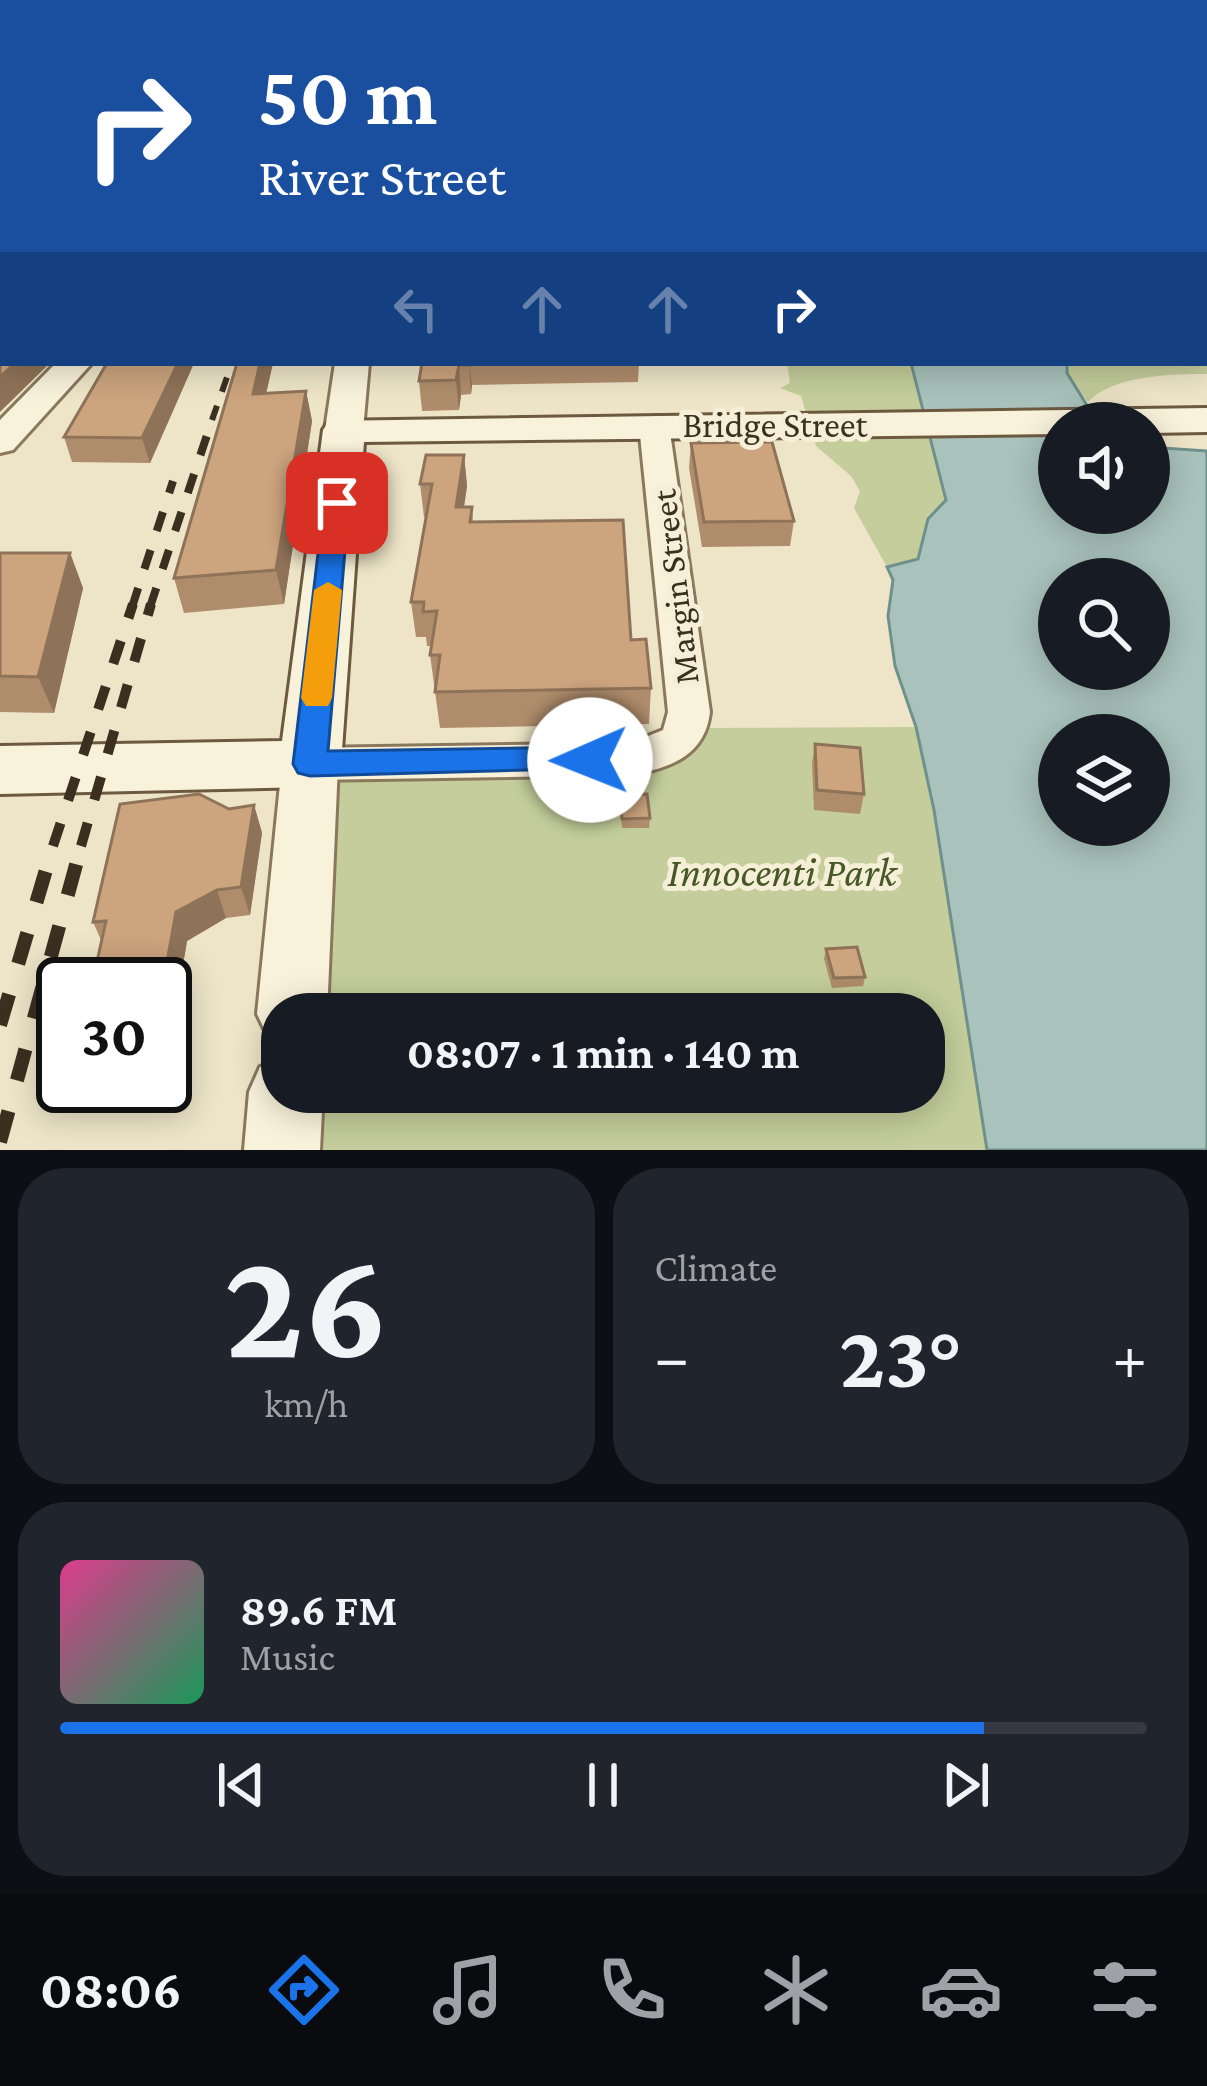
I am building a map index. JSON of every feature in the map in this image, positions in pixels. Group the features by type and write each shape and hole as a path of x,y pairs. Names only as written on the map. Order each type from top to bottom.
{"main road":[{"name":"Bridge Street","path":"1170,421 1207,420"},
{"name":"Bridge Street","path":"344,430 1038,422"},
{"path":"0,770 310,764 344,430"}],"street":[{"path":"0,442 72,366"},
{"path":"344,430 352,366"},
{"name":"Margin Street","path":"310,764 631,759 677,745 688,728 689,712 654,425"},
{"path":"294,993 310,764"},
{"path":"282,1150 285,1113"}],"green space":[{"path":"787,366 912,366 946,500 928,519 918,559 887,567 854,508 860,491 851,476 816,446 801,396 780,388 790,383"},
{"path":"1067,366 1207,366 1207,374 1127,381 1088,402 1066,373"},
{"name":"Innocenti Park","path":"916,727 934,811 987,1150 282,1150 285,1113 945,1113 945,993 294,993 310,764 631,759 688,728"}],"water":[{"path":"912,366 1067,366 1085,402 1038,402 1038,534 1170,534 1170,448 1207,451 1207,1150 987,1150 934,810 916,727 895,666 888,616 893,580 887,567 918,559 928,519 946,500"}],"building":[{"path":"105,366 177,366 142,438 64,437"},
{"path":"236,366 259,366 253,394 306,391 276,570 174,578"},
{"path":"422,366 459,366 456,380 419,381"},
{"path":"772,442 794,521 704,522 691,443"},
{"path":"426,455 464,455 456,507 472,507 470,522 623,520 631,640 646,639 651,688 435,692 440,655 430,655 437,611 423,612 424,602 411,602 432,484 420,484"},
{"path":"0,553 70,553 38,677 0,676"},
{"path":"815,744 860,748 864,794 817,790"},
{"path":"199,794 229,809 254,805 241,887 217,890 176,912 168,957 98,957 106,921 93,922 120,804"},
{"path":"647,794 650,818 622,819 620,795"},
{"path":"857,947 865,977 834,978 826,949"}],"railway":[{"path":"212,420 231,366"},
{"path":"150,607 212,420"},
{"path":"132,607 173,481"},
{"path":"53,846 133,604"},
{"path":"81,846 151,604"},
{"path":"0,1025 54,843"},
{"path":"0,1142 82,843"}],"slow traffic":[{"path":"317,698 328,590"}],"route":[{"path":"337,503 310,764 590,760"}]}
